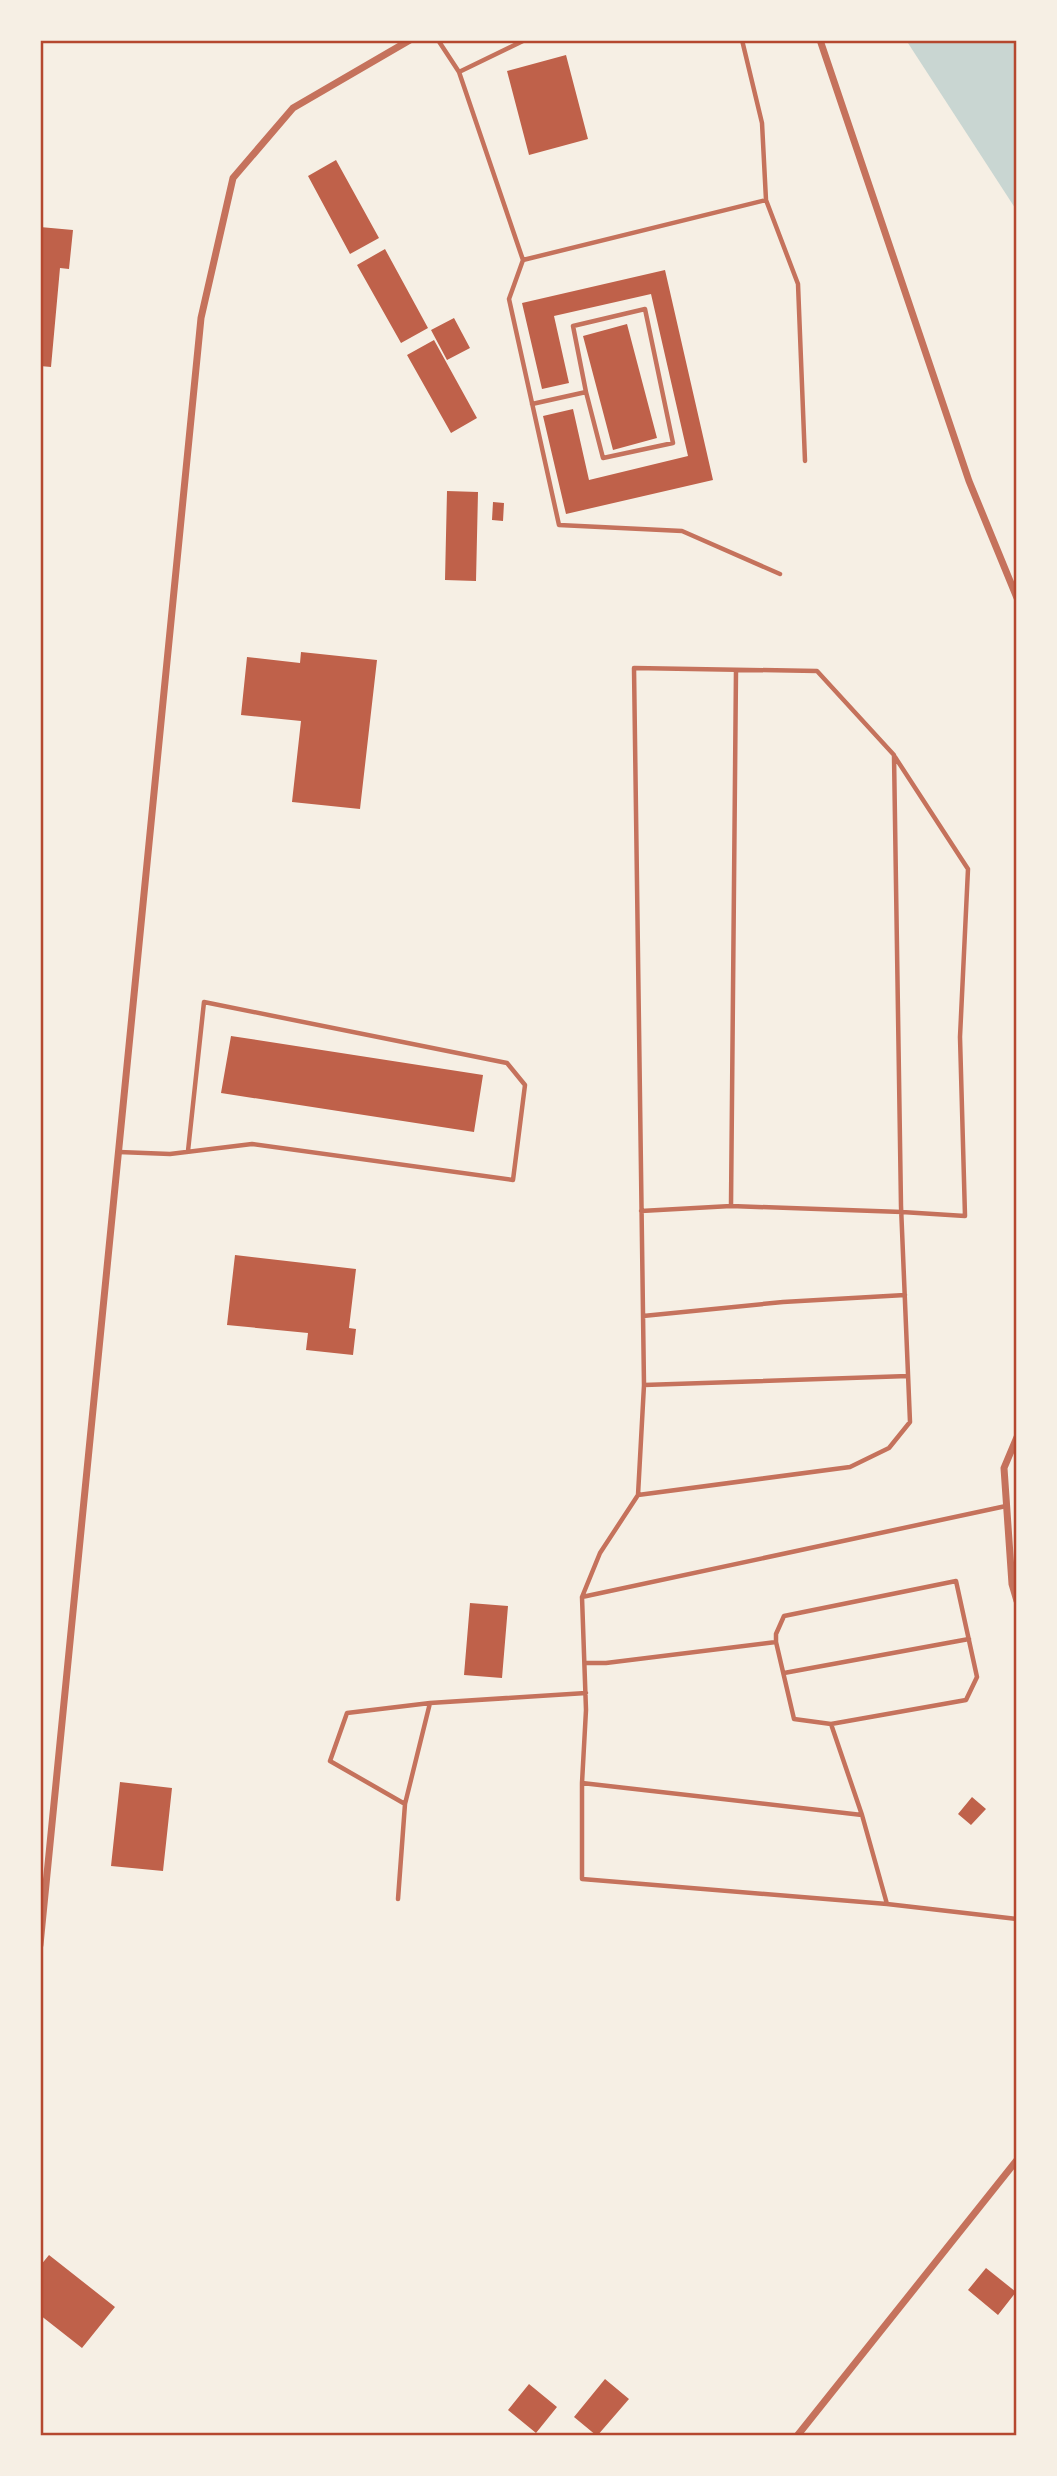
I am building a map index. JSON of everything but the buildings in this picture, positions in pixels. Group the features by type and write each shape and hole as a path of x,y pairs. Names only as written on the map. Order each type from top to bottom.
{"street":[{"path":"40,1945 201,318 233,178 293,108 410,40"},
{"path":"820,40 969,481 1017,598"},
{"path":"1017,1437 1004,1468 1012,1584 1017,1601"},
{"path":"797,2436 1017,2160"}],"lane":[{"path":"439,40 458,72 523,260 509,299 559,525 681,531 780,574"},
{"path":"458,72 525,40"},
{"path":"742,40 762,123 766,200 798,284 805,461"},
{"path":"523,260 766,200"},
{"path":"645,309 673,443 603,458 586,392 573,326 645,309"},
{"path":"532,404 586,392"},
{"path":"641,1211 731,1206 965,1216 960,1037 968,869 894,755 817,671 634,668 641,1211 644,1384 638,1495 600,1553 582,1597 586,1693 582,1879 887,1904 1017,1919"},
{"path":"731,1206 736,670"},
{"path":"638,1495 850,1467 889,1448 910,1422 902,1212 894,755"},
{"path":"119,1152 170,1154 252,1144 513,1180 525,1085 507,1063 204,1002 188,1151"},
{"path":"643,1316 783,1303 905,1296"},
{"path":"644,1384 908,1376"},
{"path":"582,1597 1007,1505"},
{"path":"956,1581 969,1639 977,1677 966,1700 831,1724 793,1720 776,1642 776,1634 784,1616 956,1581"},
{"path":"784,1673 969,1639"},
{"path":"585,1663 606,1663 776,1642"},
{"path":"405,1804 330,1761 347,1713 430,1703 586,1693"},
{"path":"398,1899 405,1804 430,1703"},
{"path":"831,1724 862,1815 887,1904"},
{"path":"582,1783 862,1815"}],"shaded area":[{"path":"906,40 1017,40 1017,211"}]}
